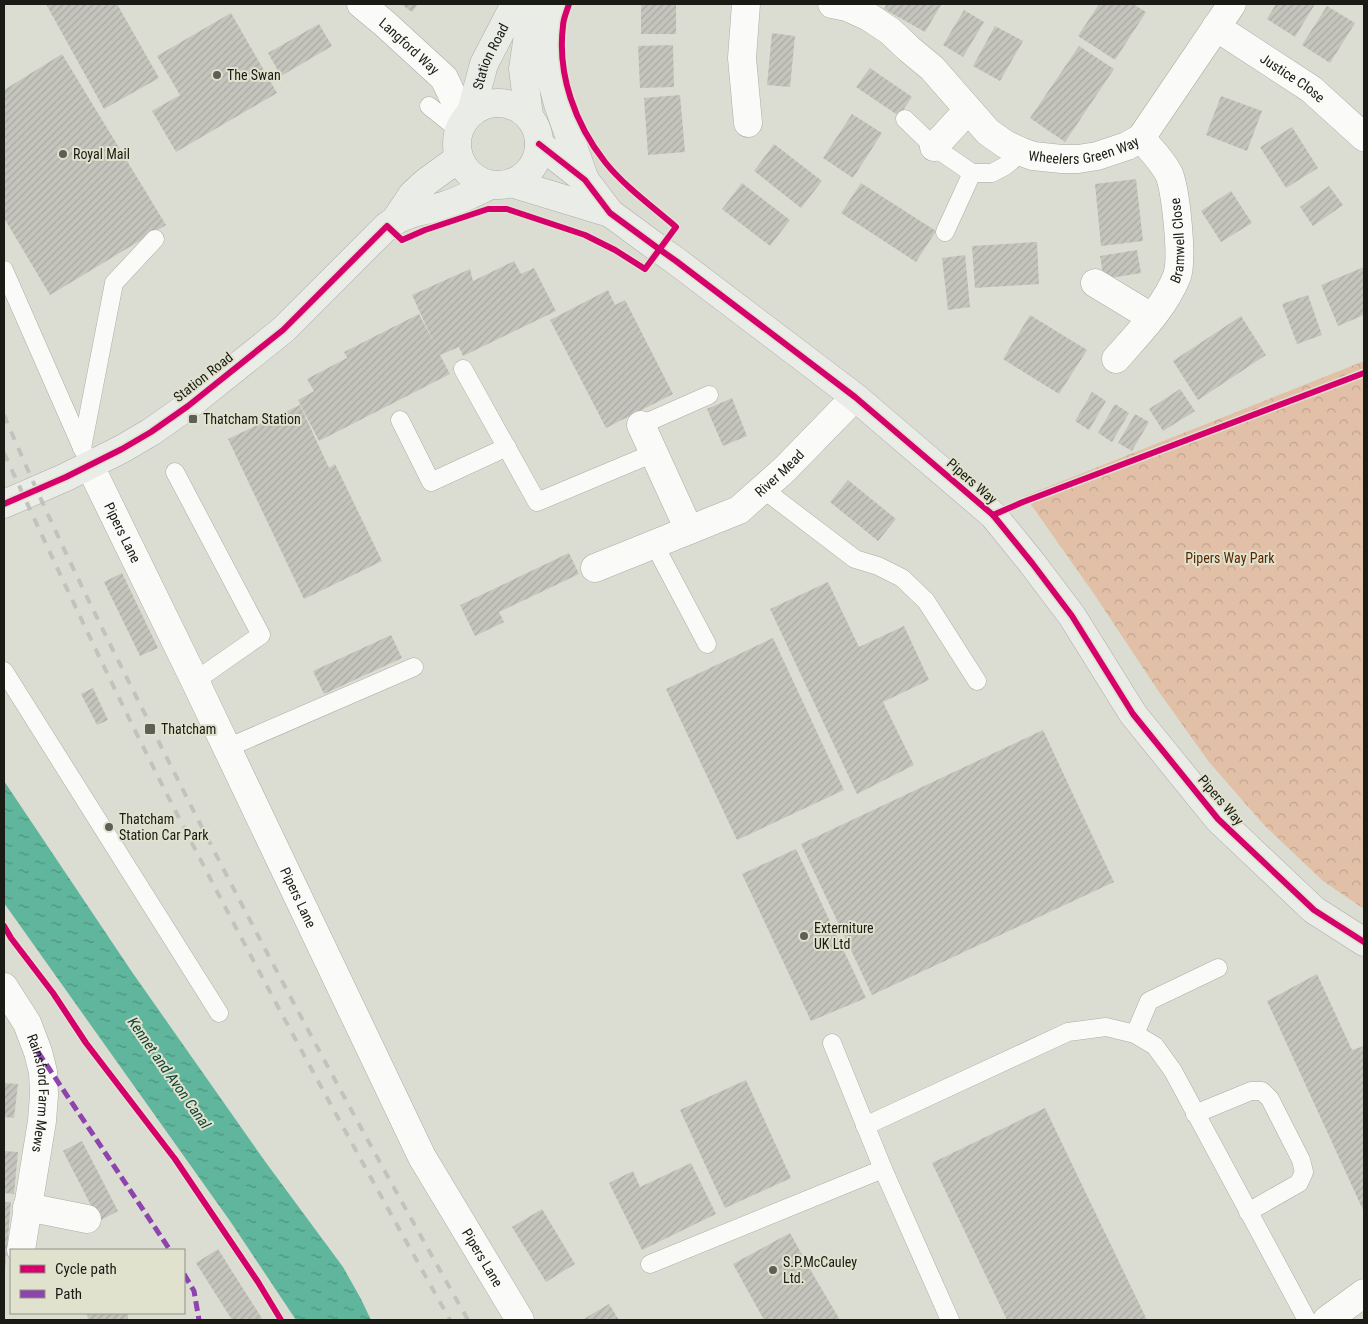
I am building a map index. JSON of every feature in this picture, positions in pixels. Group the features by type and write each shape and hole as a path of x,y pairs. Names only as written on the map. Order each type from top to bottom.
{"street":[{"name":"Langford Way","path":"361,4 444,78 464,121"},
{"name":"Station Road","path":"4,504 86,457 151,432 188,406 283,330 396,219 412,195 426,182 459,158 457,147 484,64 515,4"},
{"name":"Station Road","path":"529,116 522,69 529,28 538,4"},
{"path":"553,4 549,33 549,70 558,104 585,180"},
{"path":"746,4 742,58 748,122"},
{"name":"Wheelers Green Way","path":"832,4 846,7 869,17 890,30 932,68 988,132 1005,144 1039,157 1062,159 1097,156 1127,146 1141,138 1232,4"},
{"name":"Justice Close","path":"1216,27 1311,89 1364,137"},
{"name":"Station Road","path":"396,219 443,206 522,178 532,168 540,144 537,129 529,116 519,108 507,103 494,102 482,106 464,121"},
{"path":"934,147 968,110"},
{"name":"Bramwell Close","path":"1116,359 1152,317 1169,292 1177,275 1180,256 1175,195 1168,174 1155,153 1141,138"},
{"name":"Pipers Way","path":"540,144 585,180 610,213 856,396 992,516 1032,563 1072,616 1133,714 1218,819 1314,910 1364,942"},
{"path":"459,158 464,168 472,176 482,182 501,184"},
{"name":"Pipers Way","path":"501,184 610,213"},
{"path":"1095,283 1152,317"},
{"name":"River Mead","path":"595,568 739,510 785,470 856,396"},
{"path":"641,425 689,530"},
{"name":"Pipers Lane","path":"86,457 422,1158 520,1320"},
{"name":"Rainsford Farm Mews","path":"4,987 27,1023 43,1072 42,1121 21,1249"},
{"path":"28,1207 87,1218"},
{"path":"1327,1320 1364,1293"}],"lane":[{"path":"429,106 464,121"},
{"path":"905,119 934,147 972,173 992,173 1005,166 1022,152"},
{"path":"945,232 972,173"},
{"path":"86,457 114,283 156,239"},
{"path":"4,270 86,457"},
{"path":"463,369 537,502 654,453"},
{"path":"641,425 709,395"},
{"path":"400,420 431,482 507,447"},
{"path":"175,472 261,635 195,681"},
{"path":"763,489 856,559 878,566 902,578 926,601 977,681"},
{"path":"654,544 707,644"},
{"path":"226,748 414,667"},
{"path":"4,671 219,1013"},
{"path":"1135,1034 1149,1001 1218,968"},
{"path":"865,1126 1068,1032 1106,1027 1135,1034 1155,1046 1172,1071 1307,1320"},
{"path":"832,1043 882,1169 950,1320"},
{"path":"1195,1114 1251,1091 1262,1091 1270,1099 1304,1172 1299,1183 1248,1212"},
{"path":"650,1264 882,1169"}],"green space":[{"name":"Pipers Way Park","path":"1364,361 1364,909 1323,881 1264,825 1209,762 1025,496"}],"water":[{"name":"Kennet and Avon Canal","path":"4,781 132,972 264,1160 343,1267 371,1320 296,1320 230,1221 4,903"}],"building":[{"path":"46,4 117,4 159,78 104,109"},
{"path":"401,4 418,4 412,12"},
{"path":"641,4 676,4 676,34 641,34"},
{"path":"887,4 941,5 925,32 884,9"},
{"path":"1099,4 1133,4 1146,12 1115,60 1078,36"},
{"path":"1276,4 1315,4 1295,37 1267,19"},
{"path":"1327,6 1355,23 1330,63 1302,45"},
{"path":"964,10 984,22 963,57 943,45"},
{"name":"The Swan","path":"231,13 277,93 176,152 152,111 180,95 157,56"},
{"path":"319,24 332,46 281,76 268,53"},
{"path":"995,26 1023,41 1000,81 973,66"},
{"path":"772,33 795,36 790,87 767,85"},
{"path":"673,45 674,87 640,88 638,46"},
{"path":"1079,46 1114,69 1065,142 1030,118"},
{"name":"Royal Mail","path":"62,54 166,225 50,295 4,218 4,90"},
{"path":"870,68 912,97 899,116 856,87"},
{"path":"680,95 685,152 648,155 644,98"},
{"path":"1221,96 1262,111 1247,151 1206,135"},
{"path":"852,114 882,133 853,178 823,158"},
{"path":"1292,127 1318,168 1286,188 1260,147"},
{"path":"774,144 822,181 801,208 754,171"},
{"path":"1136,179 1143,241 1101,246 1095,184"},
{"path":"742,183 790,220 770,246 722,209"},
{"path":"861,183 936,231 916,262 841,213"},
{"path":"1329,186 1343,205 1313,226 1300,207"},
{"path":"1231,191 1252,223 1221,242 1201,211"},
{"path":"1037,242 1039,284 975,288 972,246"},
{"path":"1137,250 1141,273 1104,279 1100,256"},
{"path":"965,255 970,307 948,310 942,258"},
{"path":"514,261 521,274 534,268 556,311 463,356 459,347 440,355 450,374 319,441 298,400 314,391 307,379 347,358 354,371 344,352 419,314 434,343 412,295 470,269 473,281"},
{"path":"1364,267 1364,315 1338,326 1321,285"},
{"path":"608,290 615,305 625,300 673,394 606,428 550,320"},
{"path":"1308,295 1322,335 1297,344 1282,304"},
{"path":"1030,315 1087,350 1059,394 1003,359"},
{"path":"1241,316 1266,355 1198,400 1173,361"},
{"path":"1180,389 1195,411 1163,431 1149,409"},
{"path":"1092,392 1106,401 1089,430 1075,421"},
{"path":"732,398 747,436 723,446 707,409"},
{"path":"1115,404 1129,413 1112,442 1098,433"},
{"path":"300,405 329,468 335,464 382,561 304,599 228,439"},
{"path":"1135,414 1149,422 1132,451 1118,443"},
{"path":"848,480 896,519 878,541 830,502"},
{"path":"569,553 579,574 499,612 504,622 475,636 460,605"},
{"path":"122,573 158,648 140,656 104,582"},
{"path":"828,582 859,647 904,626 929,680 883,702 914,765 857,794 770,609"},
{"path":"391,635 402,658 324,694 313,671"},
{"path":"773,638 844,790 737,840 666,689"},
{"path":"93,688 108,720 97,725 81,694"},
{"path":"1043,730 1114,882 872,995 801,844"},
{"name":"Externiture UK Ltd","path":"796,849 866,998 811,1021 742,874"},
{"path":"1317,974 1352,1050 1364,1046 1364,1212 1267,1001"},
{"path":"746,1080 791,1178 725,1208 680,1110"},
{"path":"4,1083 18,1084 14,1118 4,1117"},
{"path":"1045,1108 1147,1320 1007,1320 932,1163"},
{"path":"82,1141 118,1211 99,1221 63,1151"},
{"path":"4,1151 18,1152 14,1194 4,1193"},
{"path":"691,1163 716,1214 642,1250 609,1183 633,1171 640,1187"},
{"path":"4,1202 11,1202 5,1272 4,1272"},
{"path":"542,1209 575,1264 546,1282 512,1227"},
{"name":"S.P.McCauley Ltd.","path":"790,1233 840,1320 764,1320 733,1264"},
{"path":"218,1249 263,1320 232,1320 196,1263"},
{"path":"609,1304 619,1320 582,1320"},
{"path":"87,1314 128,1314 128,1320 88,1320"}],"railway":[{"path":"4,415 90,604 223,869 344,1096 468,1320"},
{"path":"4,453 89,636 178,816 312,1070 450,1320"}],"marked path":[{"path":"38,1052 169,1249"},
{"path":"185,1276 194,1291 199,1320"}],"cycle path":[{"path":"4,504 66,477 122,449 151,432 188,406 283,330 387,226 402,240 425,230 488,209 507,209 585,235 615,250 645,269 676,227 630,188 605,162 594,147 577,115 570,98 563,62 563,23 569,4"},
{"path":"539,144 585,180 610,213 855,397 993,515 1072,616 1133,714 1218,819 1314,910 1364,942"},
{"path":"993,515 1364,373"},
{"path":"4,926 53,993 86,1043 175,1159 258,1282 281,1320"}],"place":[{"name":"The Swan","path":"217,75"},
{"name":"Royal Mail","path":"63,154"},
{"name":"Thatcham Station","path":"193,419"},
{"name":"Thatcham","path":"150,729"},
{"name":"Thatcham Station Car Park","path":"109,827"},
{"name":"Externiture UK Ltd","path":"804,936"},
{"name":"S.P.McCauley Ltd.","path":"773,1270"}]}
